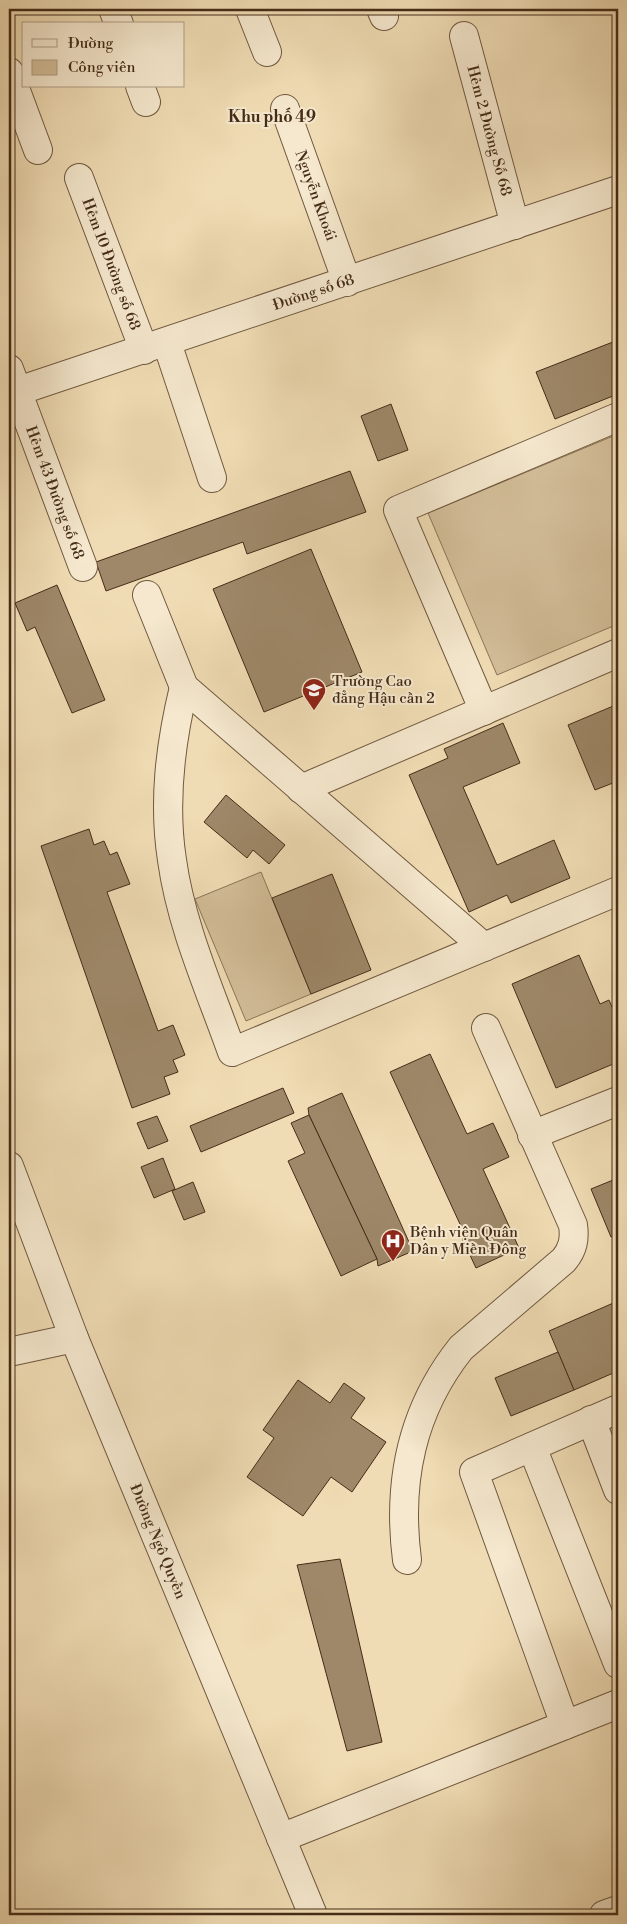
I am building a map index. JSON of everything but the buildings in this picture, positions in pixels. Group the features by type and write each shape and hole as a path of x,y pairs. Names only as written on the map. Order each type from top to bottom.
{"street":[{"path":"114,9 118,22"},
{"path":"250,9 266,52"},
{"name":"Hẻm 2 Đường Số 68","path":"464,36 515,225"},
{"path":"9,72 38,150"},
{"name":"Nguyễn Khoái","path":"285,109 347,282"},
{"name":"Hẻm 10 Đường số 68","path":"79,178 156,346 212,478"},
{"name":"Đường số 68","path":"12,385 156,346 618,190"},
{"name":"Hẻm 43 Đường số 68","path":"12,385 83,567"},
{"path":"484,711 398,510 618,417"},
{"path":"147,594 184,687 484,947"},
{"path":"301,789 618,653"},
{"path":"184,687 175,722 167,794 172,860 185,920 232,1052 618,891"},
{"path":"407,1560 403,1531 406,1472 418,1426 434,1389 461,1348 564,1260 574,1242 573,1225 486,1028"},
{"path":"532,1135 618,1101"},
{"name":"Đường Ngô Quyền","path":"9,1166 74,1338 313,1915"},
{"path":"9,1352 74,1338"},
{"path":"565,1725 474,1472 618,1410"},
{"path":"591,1420 618,1490"},
{"path":"532,1447 618,1664"},
{"path":"281,1838 618,1704"},
{"path":"604,1915 618,1910"}],"green space":[{"path":"618,434 618,624 497,675 428,513"},
{"path":"261,872 311,994 246,1021 195,899"}],"place":[{"name":"Trường Cao đẳng Hậu cần 2","path":"314,711"},
{"name":"Bệnh viện Quân Dân y Miền Đông","path":"393,1262"}],"district":[{"name":"Khu phố 49","path":"272,116"}]}
